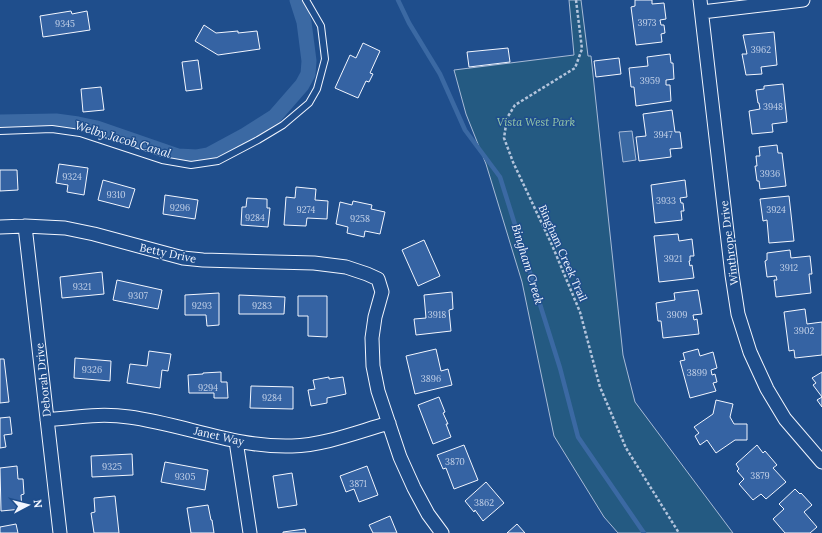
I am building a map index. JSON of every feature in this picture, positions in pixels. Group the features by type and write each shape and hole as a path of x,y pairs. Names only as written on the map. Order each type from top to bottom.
{"street":[{"path":"701,6 803,0"},
{"name":"Winthrope Drive","path":"701,6 732,275 738,314 750,352 767,389 785,419 822,462"},
{"name":"Betty Drive","path":"0,227 25,226 65,228 94,234 183,258 203,260 314,263 346,267 378,279 382,292 375,317 372,338 373,366 378,391 389,423"},
{"name":"Deborah Drive","path":"25,226 60,533"},
{"name":"Janet Way","path":"47,420 100,415 127,416 236,441 265,445 292,446 319,442 389,423"},
{"path":"389,423 400,457 414,488 428,514 442,533"},
{"path":"236,441 250,533"}],"lane":[{"path":"0,131 52,129 80,133 162,160 191,165 218,161 258,140 282,125 309,103 318,89 325,59 321,26 306,0"}],"path":[{"name":"Bingham Creek Trail","path":"576,0 582,49 575,68 515,105 507,118 504,138 513,162 552,245 580,312 600,387 626,448 679,533"}],"green space":[{"name":"Vista West Park","path":"569,0 581,0 588,56 591,56 623,355 635,402 733,533 618,533 604,517 554,436 522,282 486,164 466,114 454,70 574,55"}],"shaded area":[{"path":"632,131 636,160 623,162 619,132"}],"building":[{"path":"635,0 652,0 652,4 664,3 666,19 660,20 661,25 664,25 665,33 661,34 662,42 636,45 631,7 635,6"},
{"path":"71,11 72,14 87,11 90,30 43,37 40,16"},
{"path":"204,25 216,33 257,31 260,49 218,55 195,41"},
{"path":"774,32 777,65 761,67 762,74 746,75 742,54 747,54 743,35"},
{"path":"363,43 380,51 370,73 373,74 369,82 366,81 358,98 335,88 350,55 356,58"},
{"path":"508,48 510,62 469,67 467,52"},
{"path":"670,54 671,63 673,63 674,79 666,80 666,85 670,85 671,101 636,106 634,87 631,87 629,68 648,66 647,57"},
{"path":"619,58 621,74 596,77 594,61"},
{"path":"198,60 202,89 186,91 182,62"},
{"path":"783,84 787,122 772,124 773,132 752,134 749,111 760,109 756,90 764,89 764,86"},
{"path":"101,87 104,110 83,112 81,89"},
{"path":"672,110 675,132 680,132 682,148 670,149 671,157 639,161 636,137 646,136 643,114"},
{"path":"777,145 778,153 782,153 786,186 760,189 759,181 757,181 755,166 757,166 756,156 760,156 759,147"},
{"path":"59,164 88,168 84,195 67,192 68,185 56,183"},
{"path":"0,170 17,170 18,190 0,191"},
{"path":"103,180 135,189 129,208 98,200"},
{"path":"685,180 687,197 680,198 681,203 683,203 684,211 681,211 682,220 655,223 651,185"},
{"path":"296,187 316,189 315,200 328,201 327,219 307,218 306,226 284,225 286,197 295,198"},
{"path":"165,195 198,200 195,219 163,214"},
{"path":"789,196 794,241 769,243 767,220 763,221 760,199"},
{"path":"247,198 267,199 267,208 270,208 268,227 241,225 242,207 246,207"},
{"path":"353,201 372,205 371,209 385,212 380,234 365,231 364,237 347,233 348,227 336,224 340,202 352,205"},
{"path":"678,234 679,241 692,239 694,256 690,256 689,261 690,266 692,265 694,278 659,282 654,236"},
{"path":"424,240 440,276 418,286 402,250"},
{"path":"790,250 791,258 810,256 812,274 809,274 811,293 776,297 774,280 777,280 776,276 767,277 765,261 767,260 767,253"},
{"path":"102,272 104,294 62,298 60,277"},
{"path":"117,280 162,290 158,309 113,300"},
{"path":"698,290 702,314 693,315 694,320 697,319 699,334 663,338 661,321 658,321 656,303 675,300 674,293"},
{"path":"452,292 453,309 449,310 451,331 416,335 414,319 426,318 424,295"},
{"path":"219,293 219,325 207,326 206,315 185,315 185,295"},
{"path":"239,295 285,297 284,314 239,314"},
{"path":"298,296 327,296 327,337 308,336 308,316 298,316"},
{"path":"805,309 807,324 822,322 822,355 795,358 794,350 789,351 784,312"},
{"path":"436,349 441,371 448,369 452,385 415,394 406,356"},
{"path":"698,349 700,356 713,352 717,368 711,370 712,375 715,374 717,382 713,383 716,391 690,398 680,361 685,360 683,353"},
{"path":"149,351 171,354 168,371 162,370 160,388 127,383 130,364 147,366"},
{"path":"75,358 111,361 110,381 74,378"},
{"path":"0,359 4,359 9,402 0,403"},
{"path":"221,372 221,382 227,382 228,398 214,398 214,393 189,393 188,375"},
{"path":"822,372 822,397 813,385 816,383 812,378"},
{"path":"329,377 329,379 343,377 346,394 327,398 327,403 311,406 308,390 315,389 313,380"},
{"path":"251,386 293,387 293,409 250,408"},
{"path":"439,397 445,412 443,413 448,424 446,424 451,437 433,444 418,405"},
{"path":"822,397 822,407 817,400"},
{"path":"716,400 733,404 730,417 734,424 747,424 747,440 735,440 716,453 707,440 700,445 695,436 699,433 694,427 713,414"},
{"path":"10,417 12,434 4,435 6,447 0,448 0,418"},
{"path":"464,445 478,480 454,489 446,468 443,469 437,455"},
{"path":"757,445 763,453 765,451 777,465 773,468 786,482 766,499 761,494 753,500 739,484 744,479 737,471 739,469 736,464"},
{"path":"132,454 133,475 92,477 91,456"},
{"path":"165,462 208,470 205,490 161,482"},
{"path":"17,466 18,479 23,479 24,494 21,495 22,509 1,511 0,468"},
{"path":"367,466 378,495 359,502 354,489 346,492 340,476"},
{"path":"292,473 297,505 278,508 273,476"},
{"path":"486,482 504,503 483,521 475,510 474,512 465,501"},
{"path":"795,489 812,505 804,512 817,527 810,533 785,533 773,519 784,509 779,504"},
{"path":"115,496 119,533 94,533 91,513 95,512 94,498"},
{"path":"208,505 214,533 191,533 187,508"},
{"path":"390,516 397,533 373,533 369,525"},
{"path":"16,524 18,533 0,533 0,527"},
{"path":"517,524 525,533 507,533"},
{"path":"305,529 306,533 283,533 283,532"}],"waterway":[{"name":"Welby Jacob Canal","path":"0,122 56,121 78,124 97,128 178,156 197,157 208,155 245,135 275,116 302,85 308,74 309,61 304,22 297,0"},
{"name":"Bingham Creek","path":"398,0 409,23 440,74 465,130 500,177 560,368 578,437 644,533"}]}
